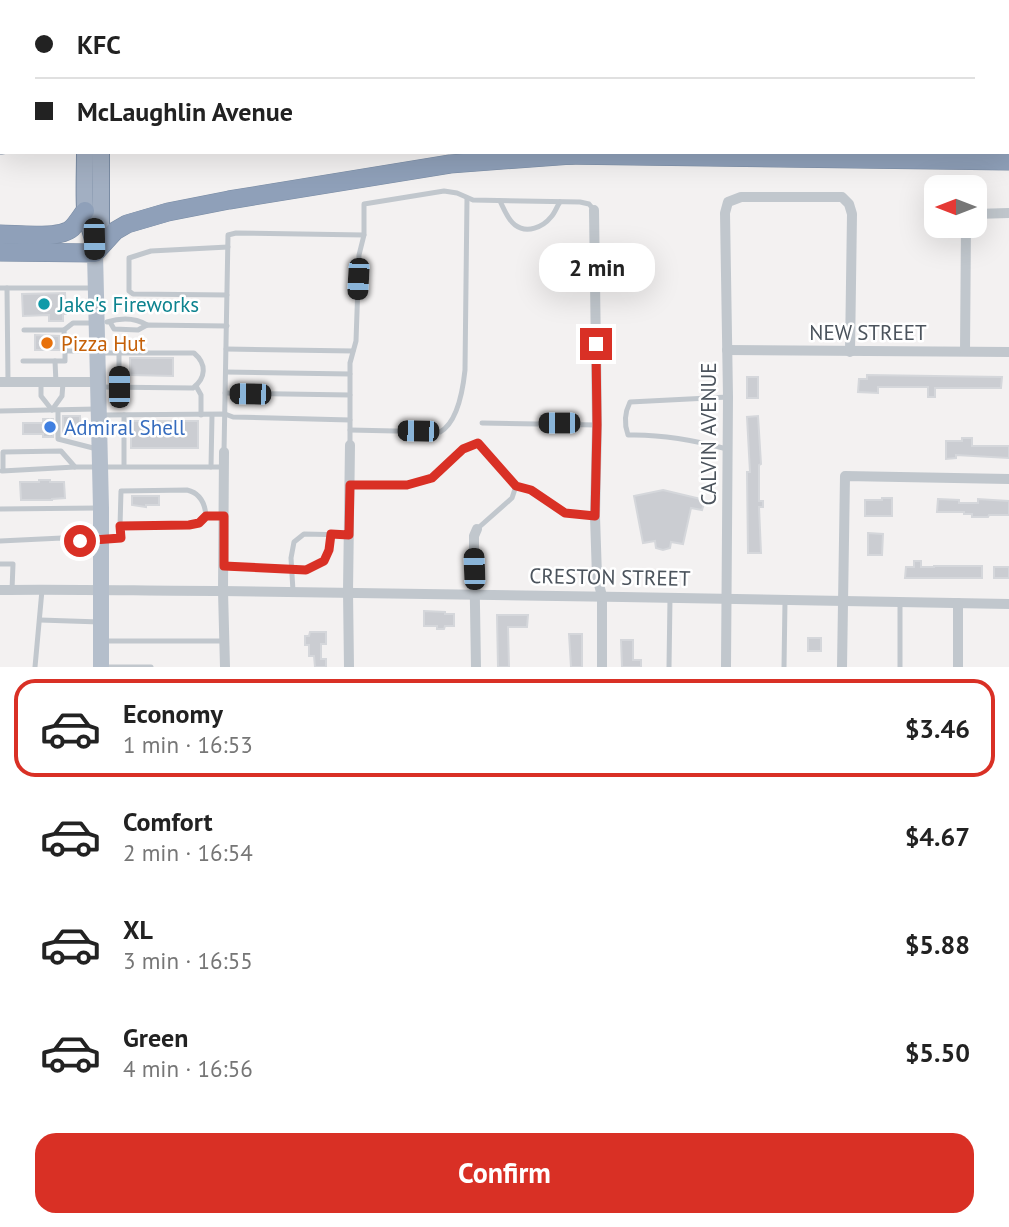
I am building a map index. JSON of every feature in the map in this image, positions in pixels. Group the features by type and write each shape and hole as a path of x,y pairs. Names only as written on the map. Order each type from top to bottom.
{"highway":[{"path":"85,154 95,246"},
{"path":"0,234 51,235 73,227 90,200 101,154"},
{"path":"529,154 1009,161"},
{"path":"0,252 95,246 127,224 168,212 229,200 450,164 572,155"}],"main road":[{"path":"95,246 95,288 101,322 97,352 102,539 101,667"}],"street":[{"name":"CALVIN AVENUE","path":"726,667 725,213 728,202 741,197 842,197 849,204 852,214 850,352"},
{"path":"594,210 597,425 595,516 603,667"},
{"path":"987,214 1009,214"},
{"path":"965,351 966,238"},
{"name":"NEW STREET","path":"727,350 1009,352"},
{"path":"4,382 98,385"},
{"path":"349,667 350,445"},
{"path":"224,452 225,667"},
{"path":"842,667 845,476 1009,479"},
{"path":"476,667 474,536 477,529"},
{"name":"CRESTON STREET","path":"0,590 42,588 348,591 1009,604"},
{"path":"958,603 958,667"}],"lane":[{"path":"350,445 350,363 356,341 364,204 444,191 473,200 580,202 589,204 594,210"},
{"path":"350,430 440,432 447,428 463,395 467,198"},
{"path":"500,201 512,223 525,230 534,229 552,217 560,201"},
{"path":"224,452 228,235 364,235"},
{"path":"227,295 133,295 130,291 129,258 151,251 228,247"},
{"path":"4,382 8,358 3,288 95,288"},
{"path":"24,330 64,330 73,323 114,319 138,320 147,325 226,326"},
{"path":"101,322 114,329 138,330 147,325"},
{"path":"23,361 65,361 64,330"},
{"path":"226,349 353,351"},
{"path":"65,351 194,353 204,366 204,373 193,388 98,385"},
{"path":"119,353 119,387"},
{"path":"0,358 8,358"},
{"path":"55,361 62,396 55,410 58,439 124,466 225,467"},
{"path":"226,372 350,374"},
{"path":"41,382 41,396 55,410"},
{"path":"196,386 201,395 201,415"},
{"path":"225,393 350,395"},
{"path":"727,397 631,402 627,407 625,429 628,435 652,434 696,440 727,449"},
{"path":"0,411 55,410 124,415 225,414 350,420"},
{"path":"124,415 124,466"},
{"path":"211,467 212,415"},
{"path":"482,423 597,425"},
{"path":"350,485 407,485 432,478 463,449 478,443 516,486 531,490 565,513 595,516"},
{"path":"75,467 61,451 3,452 1,471 75,467 100,458"},
{"path":"477,529 512,498 516,486"},
{"path":"0,541 62,538 74,542 121,538 121,491 194,491 205,506 206,516"},
{"path":"0,509 120,505"},
{"path":"120,526 189,525 199,523 206,516 224,516"},
{"path":"293,591 291,558 294,542 304,534 349,535"},
{"path":"224,566 306,570 324,561 331,534"},
{"path":"0,564 13,564 12,590"},
{"path":"35,667 42,588"},
{"path":"669,667 670,598"},
{"path":"784,667 785,600"},
{"path":"900,602 900,667"},
{"path":"40,620 100,622"},
{"path":"101,641 225,641"},
{"path":"101,667 151,667"}],"building":[{"name":"Jake's Fireworks","path":"65,293 66,314 63,314 63,321 49,321 49,315 23,316 22,294"},
{"name":"Pizza Hut","path":"35,335 59,336 60,350 35,350"},
{"path":"130,358 173,358 173,376 130,375"},
{"path":"867,375 1002,377 1001,388 935,388 935,397 928,397 928,387 878,387 878,393 858,392 859,379 867,379"},
{"path":"747,377 758,377 758,398 747,398"},
{"path":"63,416 80,416 80,432 63,433"},
{"path":"758,416 761,464 759,501 763,501 763,507 759,507 761,553 748,553 747,472 750,472 747,417"},
{"path":"43,419 53,419 53,437 23,434 23,423 43,423"},
{"path":"131,421 198,421 198,448 131,448"},
{"path":"962,438 972,438 972,446 1009,446 1009,458 956,455 956,458 946,459 946,441 962,441"},
{"path":"20,482 64,482 65,498 21,500"},
{"path":"663,490 705,500 702,510 691,508 683,544 671,542 670,548 663,550 656,548 655,541 643,543 634,496"},
{"path":"132,496 159,496 159,505 132,505"},
{"path":"892,498 892,516 865,516 865,500"},
{"path":"938,499 959,500 959,503 978,503 978,499 1009,501 1009,515 972,517 972,514 964,512 937,512"},
{"path":"868,533 883,534 882,555 868,555"},
{"path":"914,561 921,561 921,567 982,566 982,578 905,578 906,567 914,567"},
{"path":"994,567 1009,567 1009,578 994,578"},
{"path":"424,611 454,614 454,626 437,629 437,626 424,626"},
{"path":"497,615 528,615 527,627 508,627 509,667 498,667"},
{"path":"310,632 326,632 326,644 321,644 321,659 326,659 326,667 315,667 314,656 309,656 309,645 305,645 305,636 309,636"},
{"path":"569,634 582,634 582,667 571,667"},
{"path":"808,638 821,638 821,651 808,651"},
{"path":"621,640 633,640 633,660 641,660 641,667 622,667"}],"place":[{"name":"Jake's Fireworks","path":"44,304"},
{"name":"Pizza Hut","path":"47,343"},
{"name":"Admiral Shell","path":"50,427"}],"route":[{"path":"80,541 121,538 120,526 189,525 199,523 206,516 224,516 224,566 306,570 324,561 331,534 349,535 350,485 407,485 432,478 463,449 478,443 516,486 531,490 565,513 595,516 596,344"}]}
